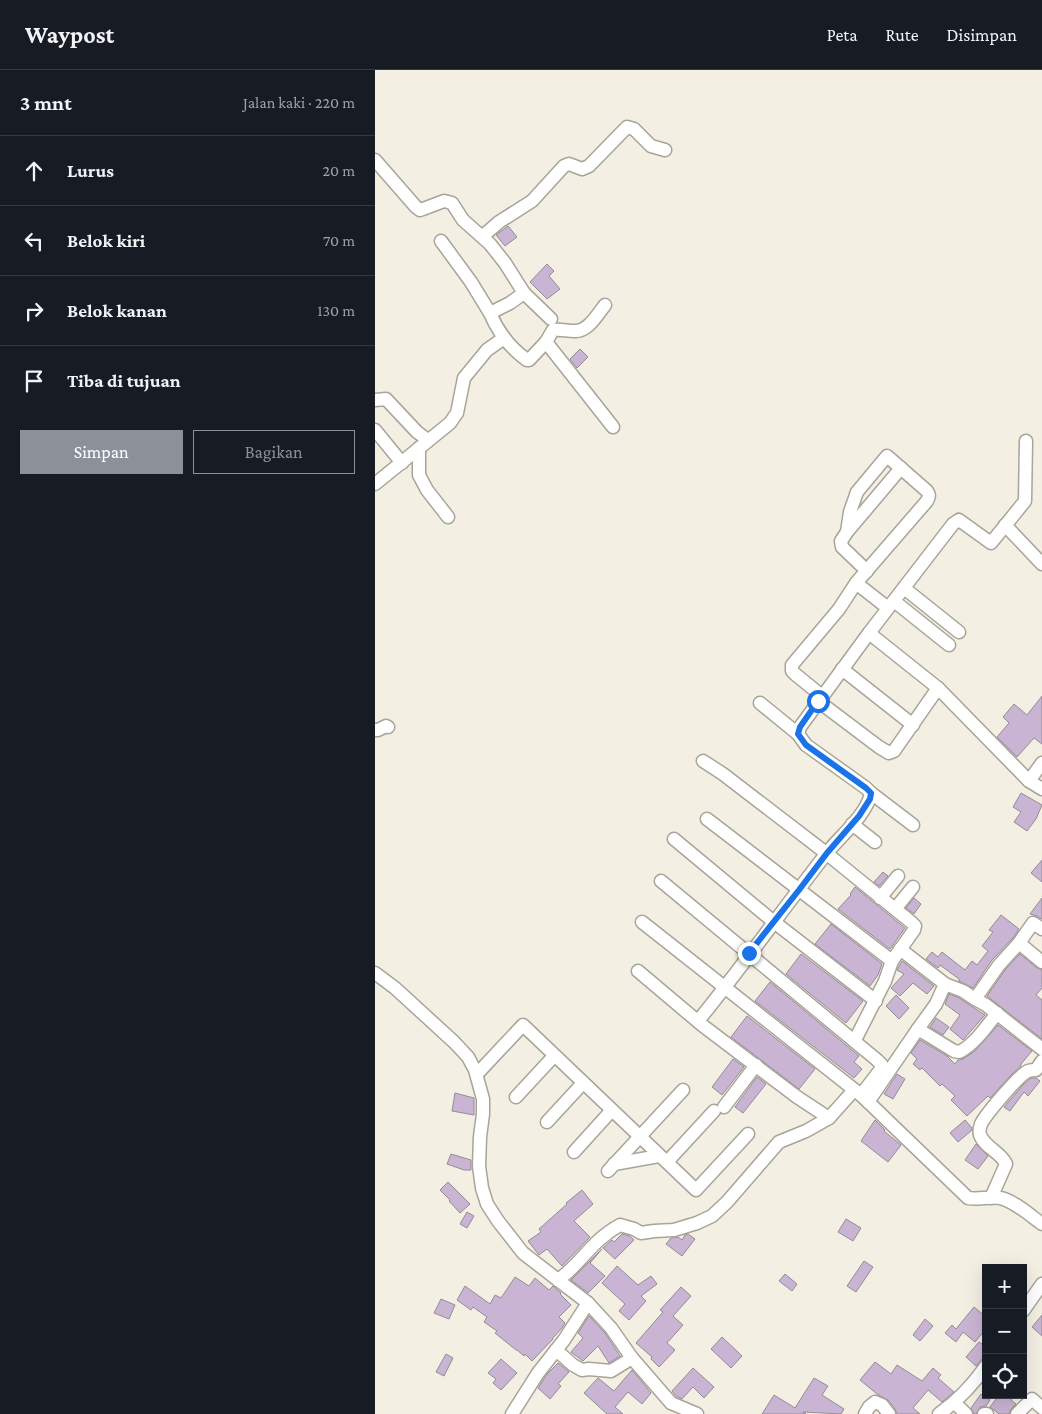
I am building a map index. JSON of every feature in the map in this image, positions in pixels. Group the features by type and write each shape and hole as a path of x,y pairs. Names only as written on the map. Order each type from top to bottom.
{"street":[{"path":"483,236 516,210 532,201 564,166 569,164 582,169 589,166 627,127 635,129 651,146 665,150"},
{"path":"375,160 416,208 420,210 444,200 452,203 463,220 483,236 505,263 524,293 551,318"},
{"path":"441,241 471,282 490,313 497,329 520,355 527,360 546,342 553,330 581,331 586,328 605,305"},
{"path":"490,313 524,293"},
{"path":"375,484 450,423 457,413 464,378 487,350 504,338"},
{"path":"546,342 613,427"},
{"path":"375,400 385,399 417,432 424,444 419,475 427,490 448,517"},
{"path":"375,430 402,463"},
{"path":"798,734 800,727 842,669 953,524 959,520 991,543 1025,502 1026,441"},
{"path":"847,532 857,492 887,456 927,491 929,498 856,584 839,608 792,665 792,671 820,699 889,753 894,751 938,688"},
{"path":"867,571 842,547 841,541 901,468"},
{"path":"857,492 870,504"},
{"path":"1005,525 1042,564"},
{"path":"856,584 891,605 949,645"},
{"path":"904,588 959,632"},
{"path":"869,633 938,688 1029,781 1042,789"},
{"path":"842,669 913,724"},
{"path":"760,703 798,734 806,745 913,825"},
{"path":"375,730 388,727"},
{"path":"703,761 827,853 915,926 892,961 876,1000 855,1040"},
{"path":"1029,781 1042,763"},
{"path":"698,1021 827,853 852,824 870,799 871,793"},
{"path":"707,818 892,961"},
{"path":"852,824 875,842"},
{"path":"674,839 774,922 876,1000"},
{"path":"881,898 897,876"},
{"path":"661,881 855,1040 882,1065 861,1096"},
{"path":"895,909 913,887"},
{"path":"642,922 861,1096 962,1194 968,1198 1000,1198 1009,1201 1042,1224"},
{"path":"975,999 999,965 1019,944 1033,923 1042,929"},
{"path":"1019,944 1042,962"},
{"path":"900,949 945,984 963,991 986,1005 1042,1048"},
{"path":"638,971 755,1065 797,1097 829,1118"},
{"path":"375,973 395,988 459,1047 468,1057 477,1074 483,1099 483,1114 479,1136 479,1166 482,1188 487,1204 497,1220 523,1253 589,1303 671,1403 697,1414"},
{"path":"558,1280 604,1235 620,1225 641,1233 675,1230 712,1216 727,1202 779,1142 806,1131 861,1096 918,1029 936,1004 945,984"},
{"path":"918,1029 954,1051 959,1052 982,1032 997,1013"},
{"path":"477,1074 523,1026 696,1190 748,1134"},
{"path":"516,1098 554,1056"},
{"path":"991,1198 1006,1164 1003,1158 985,1144 979,1134 981,1125 993,1107 1023,1074 1036,1070 1042,1061"},
{"path":"683,1090 611,1168 663,1159 719,1109 755,1065"},
{"path":"547,1122 583,1083"},
{"path":"574,1152 612,1110"},
{"path":"1024,1309 1042,1284"},
{"path":"512,1414 538,1373 564,1340 589,1303"},
{"path":"555,1350 582,1370 611,1371 633,1358"},
{"path":"939,1414 955,1402 973,1384 982,1372"},
{"path":"1017,1414 1032,1399"},
{"path":"865,1414 875,1402 882,1405 889,1414"},
{"path":"955,1402 966,1414"}],"building":[{"path":"508,226 517,237 505,246 496,235"},
{"path":"547,264 554,271 549,276 560,289 547,299 530,282"},
{"path":"580,349 588,357 577,368 570,359"},
{"path":"1042,696 1042,744 1034,738 1017,757 997,737 1009,723 1003,717 1014,704 1027,715"},
{"path":"1021,793 1042,805 1036,819 1027,831 1014,822 1021,812 1013,807"},
{"path":"1042,860 1042,882 1031,873"},
{"path":"883,872 888,876 879,886 874,882"},
{"path":"855,887 905,928 890,949 838,909 851,895"},
{"path":"914,898 921,904 914,914 906,908"},
{"path":"1042,898 1042,919 1030,914"},
{"path":"1001,915 1019,929 992,960 973,988 959,981 959,979 940,965 938,968 926,959 932,952 938,957 942,952 965,970 972,961 977,965 988,951 982,946 993,932 989,930"},
{"path":"831,924 882,964 878,975 870,986 815,944"},
{"path":"801,954 863,1001 846,1023 786,974"},
{"path":"1020,954 1042,970 1042,988 1036,995 1042,1000 1042,1039 987,996 1005,970"},
{"path":"902,961 934,986 927,994 913,983 900,996 891,988 904,974 897,970"},
{"path":"770,982 859,1056 854,1062 862,1069 854,1078 755,1001"},
{"path":"949,994 959,998 985,1015 963,1040 950,1029 960,1015 945,1004"},
{"path":"896,995 909,1008 899,1019 886,1006"},
{"path":"747,1016 815,1069 799,1089 731,1037"},
{"path":"936,1018 949,1027 943,1035 930,1027"},
{"path":"998,1025 1032,1051 1021,1066 990,1098 988,1096 967,1116 951,1100 955,1096 942,1084 940,1086 922,1068 920,1070 913,1064 917,1059 911,1053 920,1040 947,1056 955,1064 958,1060 975,1051"},
{"path":"733,1059 744,1067 722,1095 712,1087"},
{"path":"897,1074 905,1079 893,1099 884,1094"},
{"path":"757,1077 766,1084 743,1113 735,1107"},
{"path":"1031,1078 1036,1078 1040,1081 1028,1096 1024,1092 1010,1111 1004,1107 1023,1085"},
{"path":"455,1093 474,1098 474,1115 452,1111"},
{"path":"875,1120 884,1131 901,1145 888,1162 861,1141"},
{"path":"965,1120 972,1130 958,1142 950,1133"},
{"path":"976,1144 988,1156 978,1169 965,1160"},
{"path":"451,1154 471,1160 471,1170 464,1170 447,1164"},
{"path":"448,1182 470,1204 460,1213 440,1190"},
{"path":"582,1190 593,1204 574,1221 590,1237 562,1266 547,1249 539,1255 528,1241 541,1232 539,1229"},
{"path":"467,1212 474,1216 467,1228 460,1224"},
{"path":"846,1219 861,1228 853,1241 838,1232"},
{"path":"622,1234 630,1236 634,1240 615,1259 603,1248 612,1240 614,1242"},
{"path":"688,1234 695,1239 682,1256 666,1244 671,1238 678,1237 682,1240"},
{"path":"602,1249 590,1263 605,1276 588,1293 571,1280"},
{"path":"864,1261 873,1267 856,1292 847,1286"},
{"path":"617,1266 638,1285 651,1276 657,1284 641,1296 646,1301 629,1320 619,1311 625,1304 602,1283"},
{"path":"785,1274 797,1284 792,1291 779,1281"},
{"path":"515,1277 529,1286 535,1278 549,1290 553,1286 571,1305 559,1317 565,1323 562,1328 532,1361 495,1333 497,1331 484,1322 487,1317 473,1307 471,1310 457,1300 465,1286 490,1304 495,1295 501,1298"},
{"path":"681,1287 691,1296 673,1316 683,1325 667,1343 675,1350 659,1367 651,1359 652,1357 636,1343 663,1312 660,1310"},
{"path":"441,1299 455,1305 449,1319 434,1313"},
{"path":"974,1307 982,1314 982,1334 975,1342 963,1332 956,1342 945,1333 952,1325 956,1329"},
{"path":"1042,1315 1042,1336 1032,1327"},
{"path":"589,1316 605,1333 620,1356 609,1363 598,1346 583,1361 571,1352 583,1338 578,1333"},
{"path":"925,1319 933,1326 920,1341 913,1335"},
{"path":"722,1337 742,1356 731,1368 711,1349"},
{"path":"979,1342 982,1344 982,1359 976,1366 966,1357"},
{"path":"446,1354 453,1358 444,1376 436,1372"},
{"path":"501,1359 517,1373 501,1390 493,1383 496,1379 488,1373"},
{"path":"875,1362 891,1374 897,1365 922,1381 933,1368 941,1375 938,1378 954,1392 942,1402 928,1390 913,1408 920,1414 897,1414 888,1400 877,1394 860,1380"},
{"path":"558,1363 569,1372 558,1384 561,1386 550,1399 538,1388 547,1374"},
{"path":"693,1368 714,1387 704,1398 693,1387 682,1399 672,1391"},
{"path":"632,1370 651,1393 642,1404 628,1392 615,1407 623,1414 607,1414 584,1393 598,1378 614,1391"},
{"path":"814,1378 828,1386 822,1395 844,1409 841,1414 803,1412 806,1414 762,1414 774,1395 795,1408"},
{"path":"981,1394 982,1399 990,1400 986,1406 980,1407 976,1414 974,1414 971,1408"},
{"path":"996,1399 1012,1399 1016,1404 1009,1414 999,1414 990,1407"}],"route":[{"path":"749,953 827,853 859,816 870,799 871,793 866,788 806,745 798,734 800,727 818,701"}]}
